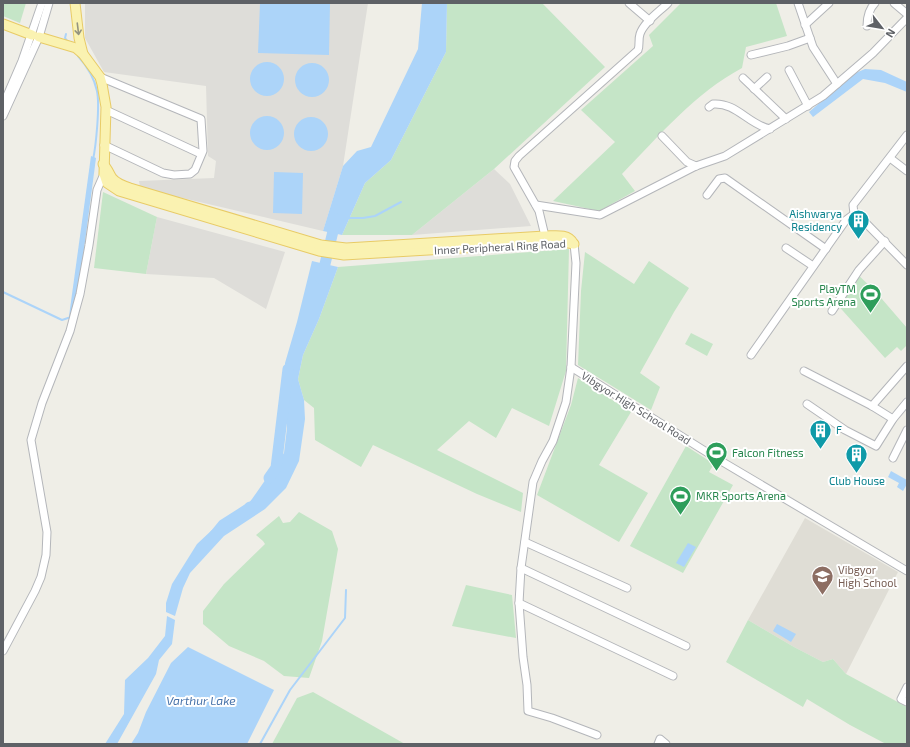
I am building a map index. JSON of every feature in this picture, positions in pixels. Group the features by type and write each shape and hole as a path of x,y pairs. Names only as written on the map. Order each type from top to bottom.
{"main road":[{"path":"74,3 79,38 76,49"},
{"path":"3,24 76,49 100,77 106,110 103,164 104,174"},
{"name":"Inner Peripheral Ring Road","path":"103,164 109,171 112,178 119,184 320,248"},
{"name":"Inner Peripheral Ring Road","path":"104,174 107,183 118,191 320,248 345,252 563,239"},
{"name":"Inner Peripheral Ring Road","path":"345,252 545,236 563,239 574,244"}],"street":[{"path":"3,105 22,61 36,36 42,3"},
{"path":"3,116 49,3"},
{"path":"629,3 650,21"},
{"path":"545,236 538,208 514,168 515,161 638,50 640,46 640,35 644,27 667,3"},
{"path":"798,3 813,47 837,84"},
{"path":"805,25 829,3"},
{"path":"867,26 868,16 872,6 875,3"},
{"path":"894,3 907,14"},
{"path":"538,208 600,216 696,166 725,156 823,96 873,53 907,18"},
{"path":"751,55 788,46 810,38"},
{"path":"789,70 808,106"},
{"path":"754,89 767,76"},
{"path":"100,77 201,119 203,151 195,170 192,173 174,175 163,173 104,146"},
{"path":"743,78 786,119"},
{"path":"709,107 713,104 724,104 738,111 761,128 770,129"},
{"path":"106,110 202,154"},
{"path":"854,214 853,205 907,135"},
{"path":"662,136 687,162 696,166"},
{"path":"890,158 907,170"},
{"path":"3,651 35,591 41,577 46,555 47,532 31,440 42,403 70,331 80,294 97,190 104,174"},
{"path":"707,195 719,179 725,178 826,249"},
{"path":"854,214 857,214 907,265"},
{"path":"751,355 846,220 854,214"},
{"path":"832,311 859,270 885,241"},
{"path":"574,244 576,263 571,367 566,402 554,441 542,461 533,482 521,568 519,603 523,657 528,685 528,711 552,718 597,735"},
{"path":"786,248 814,266"},
{"path":"872,406 907,366"},
{"name":"Vibgyor High School Road","path":"571,367 716,458 907,571"},
{"path":"804,372 872,406 893,419"},
{"path":"806,404 844,430 876,446 893,419 907,402"},
{"path":"893,458 907,430"},
{"path":"525,542 627,588"},
{"path":"521,568 686,646"},
{"path":"519,603 673,676"},
{"path":"904,700 907,687"},
{"path":"658,744 660,739 666,744"}],"shaded area":[{"path":"85,3 368,3 343,166 323,231 140,188 139,181 214,178 216,161 208,156 206,86 104,72 85,38"},
{"path":"494,169 510,184 531,226 412,235"},
{"path":"157,217 285,252 266,309 214,278 146,274"},
{"name":"Vibgyor High School","path":"805,518 898,572 846,674 833,659 823,662 748,620"}],"green space":[{"path":"3,3 26,3 20,23 3,16"},
{"path":"447,3 542,3 605,67 494,169 412,235 342,235 365,183 391,160 446,52"},
{"path":"681,3 776,3 787,36 746,47 742,68 709,90 664,130 622,174 635,191 599,211 553,201 615,142 581,110 653,46 649,35"},
{"path":"103,192 157,217 146,274 94,268"},
{"path":"569,249 566,371 549,426 512,408 496,438 469,421 437,450 523,493 521,512 477,494 373,445 361,467 315,440 314,408 304,400 298,379 303,355 319,319 338,267"},
{"path":"585,252 634,284 649,261 689,288 640,373 660,387 651,410 578,365 581,291"},
{"name":"PlayTM Sports Arena","path":"854,271 875,291 907,328 907,345 901,351 897,347 885,358 835,302"},
{"path":"691,333 713,344 707,356 685,344"},
{"path":"578,378 631,412 599,465 648,493 619,542 537,495 571,405"},
{"name":"MKR Sports Arena","path":"686,446 714,464 709,472 733,485 683,573 630,546"},
{"path":"299,512 332,531 338,549 322,641 309,678 284,676 264,661 229,646 203,624 203,611 224,584 265,544 256,535 279,516 283,523 290,522"},
{"path":"466,585 512,595 516,638 452,626"},
{"path":"748,620 823,662 833,659 846,674 907,707 907,744 886,744 850,725 807,699 803,707 726,662"},
{"path":"313,692 405,744 272,744 297,698"}],"water":[{"path":"260,3 330,3 329,55 258,53"},
{"path":"422,3 447,3 446,52 391,160 365,183 342,235 323,231 343,166 357,151 371,147 418,49"},
{"path":"264,62 270,62 279,67 283,73 283,85 279,91 270,96 264,96 255,91 250,82 250,76 255,67"},
{"path":"309,63 315,63 324,68 328,74 328,86 324,92 315,97 309,97 300,92 295,83 295,77 300,68"},
{"path":"865,69 881,70 907,82 907,92 885,83 863,79 813,117 809,112 853,74"},
{"path":"264,116 270,116 279,121 283,127 283,139 279,145 270,150 264,150 255,145 250,136 250,130 255,121"},
{"path":"308,117 314,117 323,122 327,128 327,140 323,146 314,151 308,151 299,146 294,137 294,131 299,122"},
{"path":"91,156 96,158 75,318 69,316"},
{"path":"274,172 303,173 302,214 273,213"},
{"path":"312,261 338,267 319,319 303,355 298,379 304,400 305,419 299,461 286,488 265,509 224,536 190,573 183,588 175,616 166,612 166,603 172,584 197,544 212,530 236,519 284,453 287,428 285,363"},
{"path":"891,471 907,480 907,484 903,491 897,487 899,483 888,477"},
{"path":"688,543 696,547 684,567 676,563"},
{"path":"167,616 175,620 172,644 159,660 156,674 117,744 105,744 124,714 125,680 148,658 165,636"},
{"path":"777,624 796,634 791,642 773,631"},
{"name":"Varthur Lake","path":"188,647 274,690 247,744 131,744 138,733 146,712 171,663"}],"waterway":[{"path":"66,34 65,38 69,43"},
{"path":"78,56 90,72 97,91 98,115 93,160"},
{"path":"348,218 375,216 401,202"},
{"path":"320,278 336,219"},
{"path":"3,292 62,320 71,317"},
{"path":"269,478 276,468 288,369"},
{"path":"214,536 223,525 250,507"},
{"path":"260,744 290,690 345,618 346,590"}],"place":[{"name":"Aishwarya Residency","path":"858,240"},
{"name":"PlayTM Sports Arena","path":"871,314"},
{"name":"F","path":"821,450"},
{"name":"Falcon Fitness","path":"717,472"},
{"name":"Club House","path":"857,474"},
{"name":"MKR Sports Arena","path":"681,516"},
{"name":"Vibgyor High School","path":"823,596"}]}
